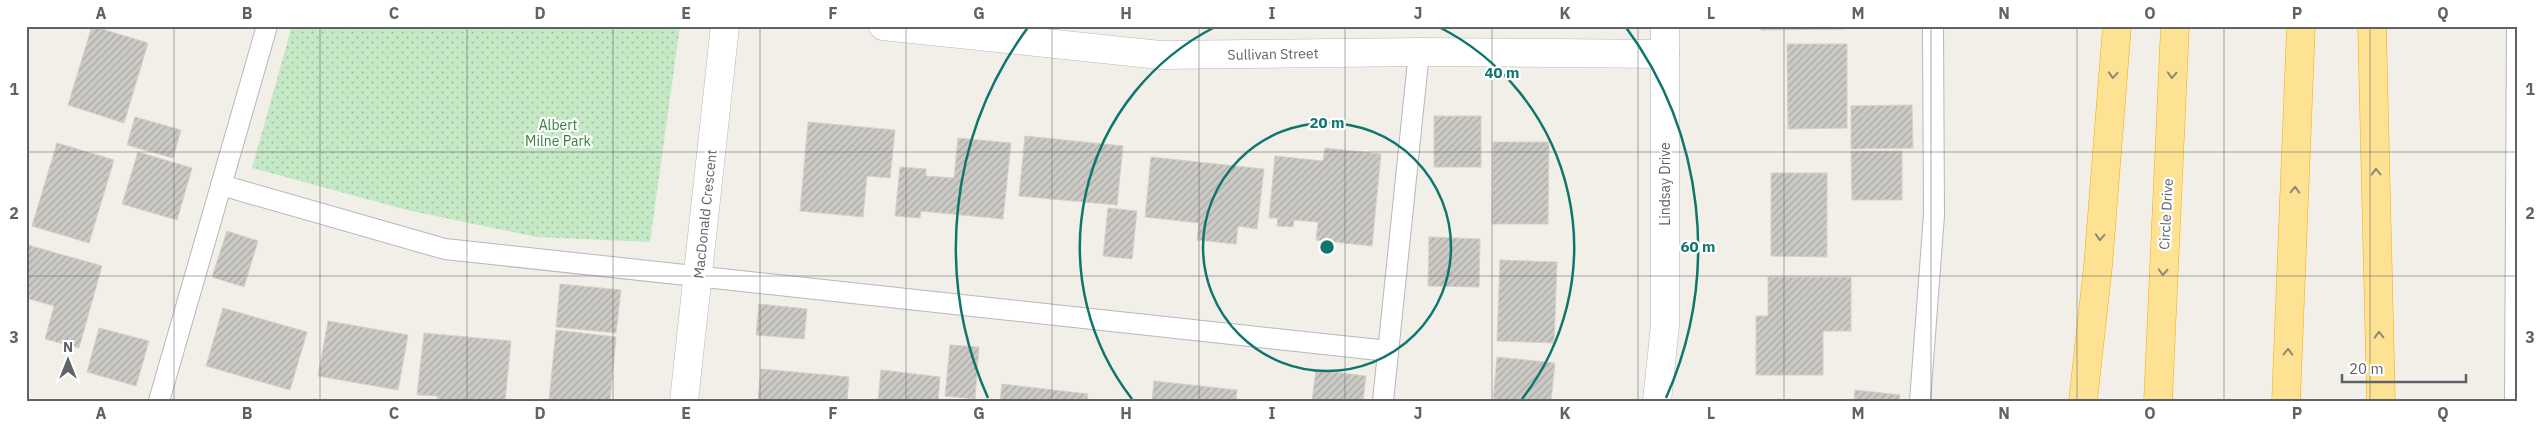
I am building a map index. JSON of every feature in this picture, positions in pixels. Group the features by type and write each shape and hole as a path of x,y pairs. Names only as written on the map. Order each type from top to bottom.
{"highway":[{"path":"2083,401 2098,266 2117,26"},
{"name":"Circle Drive","path":"2158,401 2174,26"},
{"path":"2286,401 2301,26"},
{"path":"2372,26 2381,401"}],"street":[{"name":"MacDonald Crescent","path":"684,401 725,26"},
{"name":"Sullivan Street","path":"883,26 1160,55 1419,52 1665,54"},
{"name":"Lindsay Drive","path":"1657,401 1665,326 1665,26"}],"lane":[{"path":"159,401 268,26"},
{"path":"1920,401 1934,215 1933,26"},
{"path":"2515,401 2517,26"},
{"path":"1383,401 1419,52"},
{"path":"221,185 445,248 1388,351"}],"green space":[{"name":"Albert Milne Park","path":"292,26 680,26 650,242 537,237 407,210 252,168"}],"building":[{"path":"92,26 148,43 124,123 68,105"},
{"path":"1761,26 1845,26 1845,29 1761,30"},
{"path":"1787,44 1847,44 1847,128 1788,129"},
{"path":"1912,105 1913,148 1851,149 1851,106"},
{"path":"1434,116 1481,116 1481,167 1434,167"},
{"path":"135,117 181,130 173,158 127,145"},
{"path":"808,122 895,130 890,178 867,176 863,217 800,211"},
{"path":"1025,136 1123,146 1117,205 1019,196"},
{"path":"958,138 1011,143 1003,219 921,211 920,218 895,216 900,167 926,169 926,176 954,178"},
{"path":"1493,142 1549,142 1548,224 1492,224"},
{"path":"57,143 114,160 89,243 32,226"},
{"path":"1325,148 1381,154 1372,246 1316,240 1318,222 1294,220 1293,227 1277,226 1278,218 1269,218 1275,156 1323,161"},
{"path":"1851,151 1902,151 1902,200 1852,200"},
{"path":"138,152 192,168 177,220 122,204"},
{"path":"1151,157 1264,169 1257,229 1238,226 1236,244 1197,240 1199,223 1145,217"},
{"path":"1771,173 1827,173 1827,257 1771,256"},
{"path":"1108,208 1137,211 1132,259 1103,256"},
{"path":"227,231 258,241 244,287 212,277"},
{"path":"1429,237 1480,239 1479,287 1428,286"},
{"path":"28,245 102,266 79,348 45,339 54,306 26,298"},
{"path":"1500,260 1557,262 1554,343 1497,341"},
{"path":"1768,277 1851,277 1851,331 1823,331 1823,375 1756,375 1756,316 1768,316"},
{"path":"560,284 621,290 616,333 556,327"},
{"path":"759,304 807,309 804,339 756,335"},
{"path":"223,308 307,332 290,390 206,366"},
{"path":"328,321 408,335 398,390 318,376"},
{"path":"99,328 149,341 136,386 87,372"},
{"path":"556,330 616,337 610,401 549,401"},
{"path":"424,333 511,341 505,401 437,401 438,396 417,395"},
{"path":"950,345 979,347 975,399 945,396"},
{"path":"1497,357 1555,363 1551,401 1493,401"},
{"path":"761,369 849,377 847,401 758,401"},
{"path":"881,370 940,377 938,401 878,401"},
{"path":"1316,370 1366,376 1363,401 1312,401"},
{"path":"1154,381 1237,390 1236,401 1152,401"},
{"path":"1002,384 1088,394 1087,401 1000,401"},
{"path":"1855,390 1900,395 1899,401 1854,401"}]}
